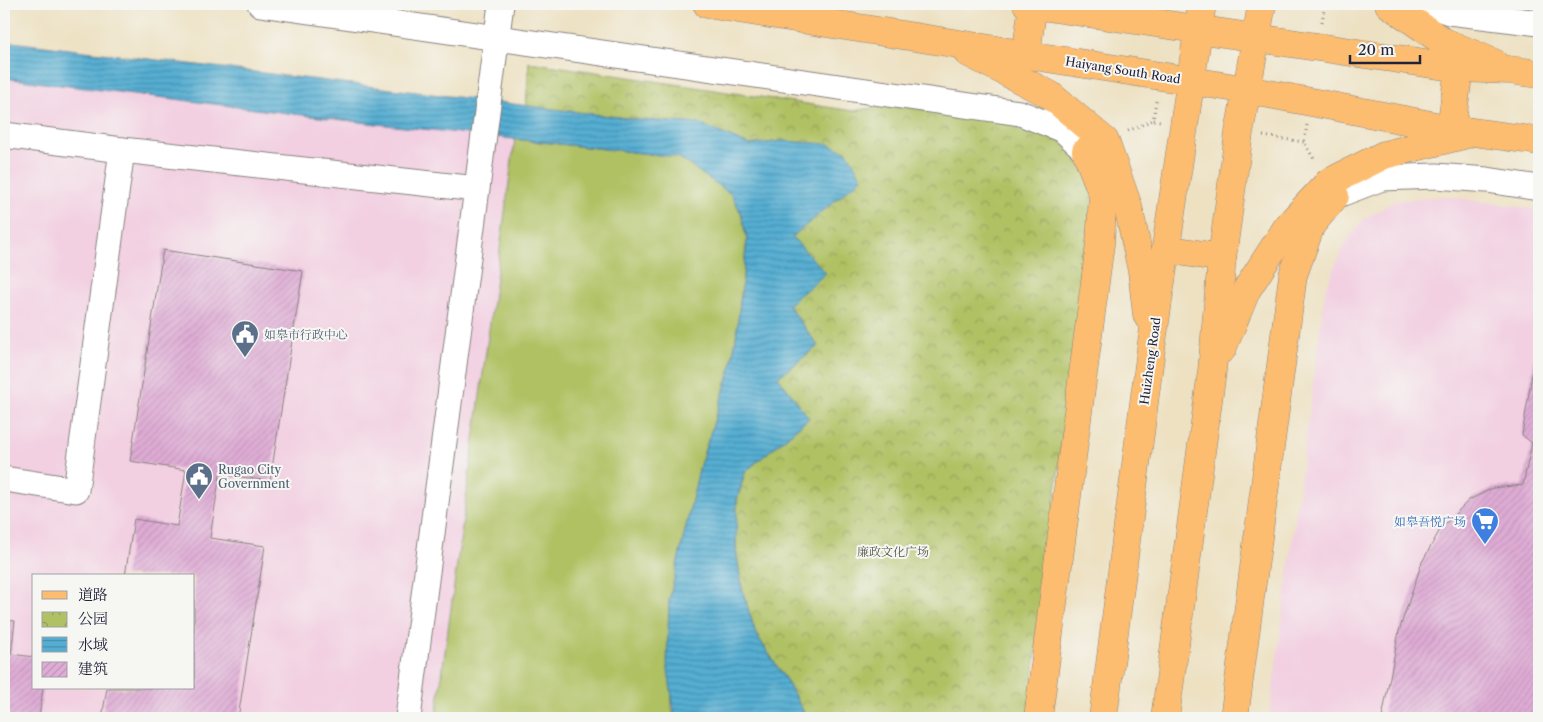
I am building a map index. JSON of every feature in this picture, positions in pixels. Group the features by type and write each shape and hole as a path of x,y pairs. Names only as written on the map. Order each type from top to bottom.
{"main road":[{"name":"Haiyang South Road","path":"706,4 946,40 1248,90 1463,131 1539,141"},
{"path":"1026,54 1030,4 1201,16 1257,39 1459,68 1509,70 1539,74"},
{"path":"1165,718 1212,371 1222,258 1262,4"},
{"path":"1389,4 1442,41 1509,70"},
{"name":"Huizheng Road","path":"1104,718 1151,349 1201,16"},
{"path":"946,40 1050,95 1105,141 1128,206 1142,271 1151,349"},
{"path":"1212,371 1247,289 1288,226 1328,183 1384,155 1463,131 1459,68"},
{"path":"1038,718 1100,244 1103,195 1086,151"},
{"path":"1234,718 1293,275 1311,225 1335,196"},
{"path":"1166,249 1222,258"}],"street":[{"path":"260,4 1020,113 1063,130 1086,151"},
{"path":"408,718 495,37 501,4"},
{"path":"1426,4 1450,12 1539,24"},
{"path":"4,135 122,150 477,189"},
{"path":"4,479 76,490 122,150"},
{"path":"1335,196 1382,178 1427,176 1487,180 1539,188"}],"shaded area":[{"name":"如皋市行政中心","path":"4,78 515,139 436,718 4,718"},
{"path":"1444,196 1539,210 1539,718 1269,718 1325,291 1344,245 1364,219 1395,201"}],"green space":[{"name":"廉政文化广场","path":"529,62 853,111 890,105 1040,124 1074,144 1093,192 1028,718 807,718 786,680 756,634 742,589 736,549 737,500 745,472 809,418 778,377 818,346 788,304 792,237 861,178 783,141 749,145 699,124 642,120 526,106"},
{"path":"515,139 678,157 731,194 741,213 747,240 736,338 730,372 700,465 669,601 672,710 675,718 436,718"}],"water":[{"path":"4,41 642,120 699,124 749,145 783,141 829,144 847,152 862,178 792,237 826,273 788,305 818,346 778,377 809,418 745,472 737,500 736,549 742,589 756,634 786,680 807,718 675,718 667,663 669,601 700,465 730,372 736,338 747,240 741,213 731,194 678,157 368,123 4,78"}],"building":[{"name":"Rugao City Government","path":"163,250 303,271 270,481 220,474 210,538 265,546 238,718 102,718 107,690 195,690 195,574 125,574 134,519 177,526 186,470 130,461"},
{"name":"如皋吾悦广场","path":"1538,338 1539,718 1382,718 1399,631 1422,562 1441,528 1469,500 1493,488 1523,485 1532,443 1522,435"},
{"path":"4,620 15,621 11,654 32,657 32,690 43,690 39,718 4,718"}],"place":[{"name":"如皋市行政中心","path":"245,358"},
{"name":"Rugao City Government","path":"199,500"},
{"name":"如皋吾悦广场","path":"1485,545"}]}
